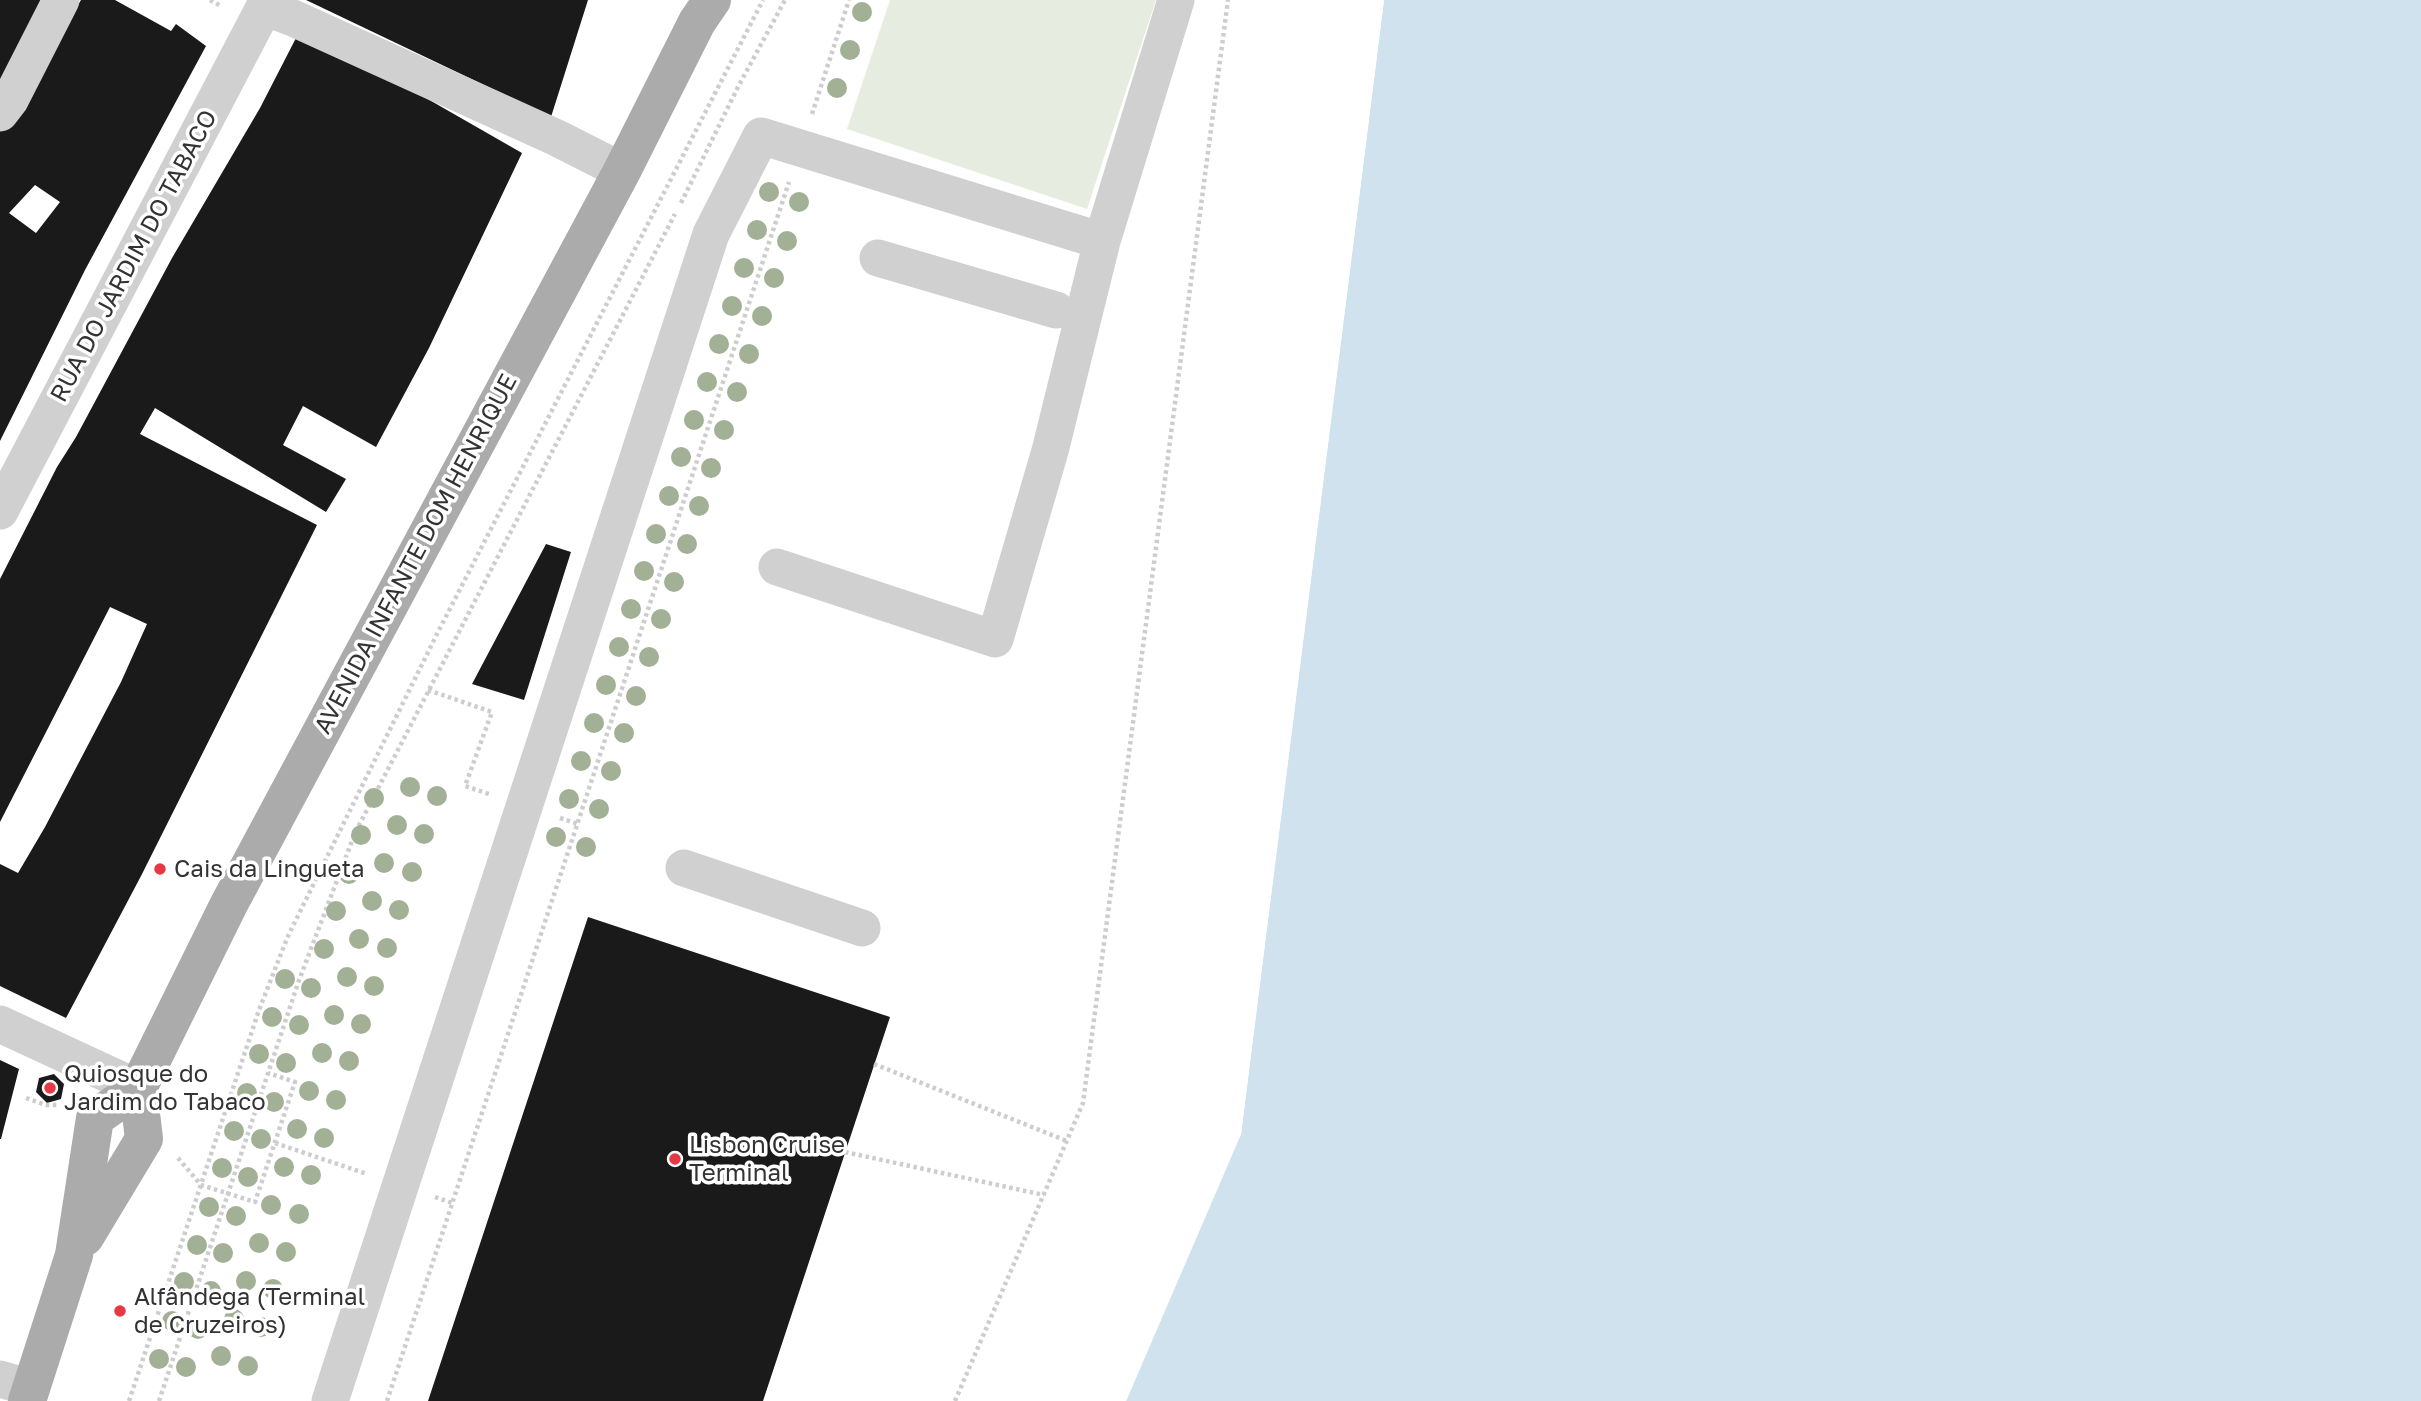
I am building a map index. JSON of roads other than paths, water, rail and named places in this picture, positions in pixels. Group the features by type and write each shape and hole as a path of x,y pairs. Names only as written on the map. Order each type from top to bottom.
{"main road":[{"name":"AVENIDA INFANTE DOM HENRIQUE","path":"74,1255 95,1118 138,1087 236,892 622,171 704,7"},
{"path":"20,1389 74,1255 144,1139 138,1087"}],"street":[{"path":"0,113 10,100 61,0"},
{"path":"777,567 995,639 1050,451 1102,241 1176,0"},
{"path":"275,9 557,138 622,171"},
{"name":"RUA DO JARDIM DO TABACO","path":"0,511 275,9"},
{"path":"330,1401 711,234 761,136 1102,241"},
{"path":"878,258 1056,310"},
{"path":"684,868 862,928"},
{"path":"0,1024 138,1087"}],"water":[{"path":"1384,0 2421,0 2421,1401 1126,1401 1241,1134"}],"place":[{"name":"Cais da Lingueta","path":"160,869"},
{"name":"Quiosque do Jardim do Tabaco","path":"50,1088"},
{"name":"Lisbon Cruise Terminal","path":"675,1159"},
{"name":"Alfândega (Terminal de Cruzeiros)","path":"120,1311"}]}
